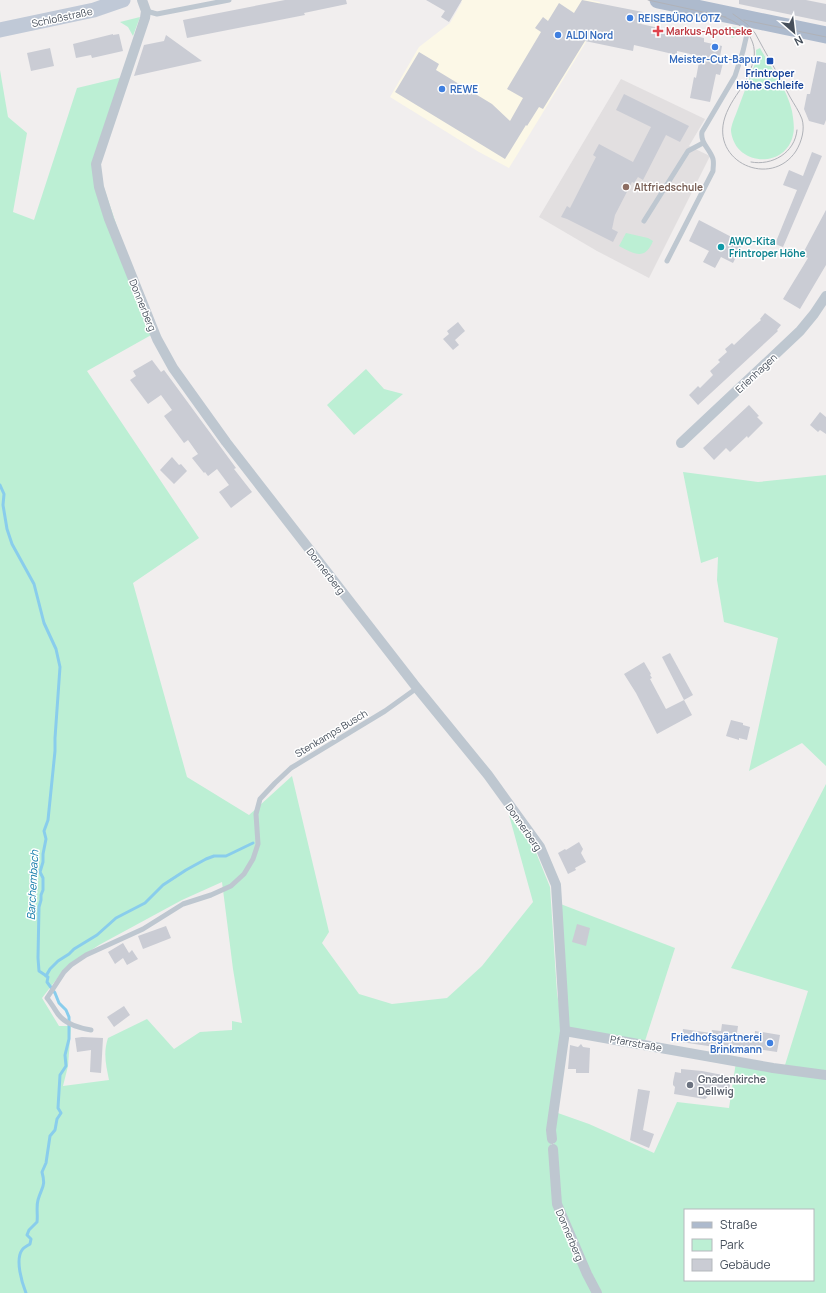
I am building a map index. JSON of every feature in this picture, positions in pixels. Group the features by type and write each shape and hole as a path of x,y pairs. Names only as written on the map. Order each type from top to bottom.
{"main road":[{"path":"658,0 826,35"}],"street":[{"path":"142,0 146,11"},
{"name":"Schloßstraße","path":"0,30 94,10 114,2"},
{"name":"Donnerberg","path":"146,11 145,18 96,164 99,186 109,219 157,339 173,368 222,436 417,688 488,775 540,847 556,885 565,1031 552,1130 557,1204 586,1274 597,1293"},
{"name":"Erlenhagen","path":"681,444 800,331 826,296"},
{"name":"Pfarrstraße","path":"565,1031 773,1068 826,1075"}],"lane":[{"path":"146,11 157,14 229,0"},
{"path":"667,261 713,171 713,159 703,143 701,138 702,132 737,70 750,19"},
{"path":"644,221 688,151 703,143"},
{"name":"Stenkamps Busch","path":"91,1030 82,1029 62,1019 47,998 71,965 86,955 144,929 183,904 211,895 231,886 244,874 253,859 258,844 256,814 260,799 291,768 385,711 417,688"}],"shaded area":[{"path":"458,0 590,0 600,2 597,24 509,168 479,152 390,97 419,47 450,23 462,2"},
{"name":"Altfriedschule","path":"621,79 705,119 689,146 710,156 649,278 597,251 539,217"}],"green space":[{"path":"140,17 133,36 128,27 120,22"},
{"path":"726,26 738,28 741,34 732,38"},
{"path":"760,48 790,103 794,126 794,132 788,146 781,154 771,158 761,159 751,157 741,152 735,143 731,131 754,67 756,50"},
{"path":"0,70 8,117 27,133 13,212 34,220 77,88 123,77 96,164 153,334 87,371 199,538 133,583 187,777 249,815 292,776 329,932 322,943 359,994 392,1004 447,998 482,966 533,902 509,815 535,850 550,887 557,993 563,1030 550,1129 555,1205 596,1293 0,1293","holes":["222,882 233,969 242,1023 232,1021 232,1030 200,1032 174,1049 147,1019 108,1038 105,1054 109,1080 63,1086 68,1066 71,1026 59,1026 42,998 66,967 99,945 182,900"]},
{"path":"626,233 648,238 653,241 650,247 643,253 634,253 619,246"},
{"path":"366,369 384,389 403,394 354,435 327,405"},
{"path":"683,472 758,482 826,475 826,766 802,743 749,771 778,638 724,622 717,580 718,557 701,563"},
{"path":"826,784 826,1072 785,1065 808,991 731,968"},
{"path":"558,903 675,948 645,1041 567,1029"},
{"path":"736,1062 826,1077 826,1293 598,1293 558,1205 553,1131 555,1112 589,1124 654,1153 677,1102 729,1108"}],"building":[{"path":"285,0 346,0 347,4 304,13 305,15 187,38 183,20"},
{"path":"426,0 462,0 449,22 441,17 445,11"},
{"path":"582,0 643,12 641,24 704,38 704,42 722,46 719,62 723,63 720,75 716,74 710,102 690,98 694,77 696,78 699,56 677,51 677,55 634,45 633,51 585,41 543,109 539,107 505,159 395,92 419,52 439,64 436,70 492,104 510,121 523,98 507,89 541,32 535,28 543,17 548,21 559,3 574,13"},
{"path":"739,0 806,0 826,4 826,22 739,4"},
{"path":"113,34 119,34 123,51 92,58 91,55 76,58 73,44"},
{"path":"166,35 202,61 134,76 144,45 164,41"},
{"path":"50,48 54,66 31,71 27,53"},
{"path":"817,61 826,63 826,120 824,125 809,121 804,109 807,94 810,94"},
{"path":"624,94 689,126 680,142 666,135 643,180 638,177 634,183 632,182 615,215 612,229 618,232 613,242 561,217 567,206 570,208 596,157 593,155 599,144 633,162 651,127 616,110"},
{"path":"812,152 822,156 783,247 775,244 797,190 783,185 789,170 803,176"},
{"path":"826,210 826,265 800,309 783,299 808,258 802,255"},
{"name":"AWO-Kita Frintroper Höhe","path":"699,220 743,243 733,263 721,257 715,268 703,262 709,251 689,241"},
{"path":"765,313 781,325 777,330 778,331 698,405 689,395 698,386 700,388 713,375 710,371 720,362 718,360 727,352 725,349 732,343 734,345 761,320 760,319"},
{"path":"458,322 465,331 455,340 459,345 453,350 443,339 449,334 447,331"},
{"path":"152,360 161,372 164,370 252,492 231,508 219,492 229,485 217,469 208,476 192,458 198,454 188,440 184,443 164,416 172,410 161,395 148,404 130,380 136,376 133,371"},
{"path":"749,405 763,423 748,438 747,436 730,452 726,448 714,460 703,448"},
{"path":"820,412 826,417 826,434 820,430 818,432 810,425"},
{"path":"172,457 187,471 174,484 160,470"},
{"path":"670,653 693,695 684,700 662,657"},
{"path":"644,662 651,674 650,675 652,678 650,679 666,709 684,700 692,715 657,734 636,693 624,674"},
{"path":"731,720 743,723 743,725 750,727 747,740 739,738 739,740 726,736"},
{"path":"579,842 583,849 581,853 586,862 568,874 558,853"},
{"path":"577,924 590,928 586,946 572,942"},
{"path":"166,926 171,938 143,949 138,936"},
{"path":"123,943 129,953 132,950 138,959 127,965 123,958 115,964 108,952"},
{"path":"124,1006 130,1015 114,1027 107,1017"},
{"path":"722,1024 738,1026 737,1033 755,1036 755,1031 780,1035 777,1052 743,1047 742,1051 681,1042 683,1029 711,1033 712,1030 721,1031"},
{"path":"75,1038 103,1038 101,1073 90,1072 91,1050 77,1052"},
{"path":"581,1044 583,1047 590,1048 589,1073 576,1073 576,1069 568,1069 570,1045 578,1047"},
{"name":"Gnadenkirche Dellwig","path":"681,1069 728,1076 728,1081 731,1081 729,1090 727,1089 726,1094 723,1093 722,1096 711,1094 705,1099 674,1094 675,1087 673,1082 675,1072 681,1073"},
{"path":"638,1089 650,1091 643,1130 654,1134 649,1148 630,1140"}],"waterway":[{"name":"Barchembach","path":"0,485 4,494 3,505 7,529 12,544 34,584 44,623 56,649 60,667 55,751 48,820 44,831 46,839 40,872 43,878 43,890 39,907 38,958 39,971 48,977 47,982 69,1017 69,1039 65,1055 66,1066 60,1075 58,1108 61,1113 57,1119 55,1130 50,1136 46,1163 42,1172 44,1184 37,1203 37,1222 29,1230 27,1235 31,1239 30,1244 25,1247 20,1254 19,1265 21,1278 26,1293"},
{"path":"46,976 50,969 58,961 97,935 116,918 145,903 163,885 186,870 206,859 214,856 226,856 253,843"}],"tram line":[{"path":"648,0 726,17"},
{"path":"733,14 747,24 755,33 802,119 802,135 796,151 785,162 772,168 759,169 746,165 734,158 726,147 723,133 725,117 736,95 745,83"},
{"path":"721,16 741,26 746,31 753,43 754,58 743,87"},
{"path":"744,20 826,37"},
{"path":"751,162 767,162 781,156 792,145 797,130"}],"place":[{"name":"REISEBÜRO LOTZ","path":"630,18"},
{"name":"Markus-Apotheke","path":"658,31"},
{"name":"ALDI Nord","path":"558,35"},
{"name":"Meister-Cut-Bapur","path":"715,47"},
{"name":"Frintroper Höhe Schleife","path":"770,61"},
{"name":"REWE","path":"442,89"},
{"name":"Altfriedschule","path":"626,187"},
{"name":"AWO-Kita Frintroper Höhe","path":"721,247"},
{"name":"Friedhofsgärtnerei Brinkmann","path":"770,1043"},
{"name":"Gnadenkirche Dellwig","path":"690,1085"}]}
